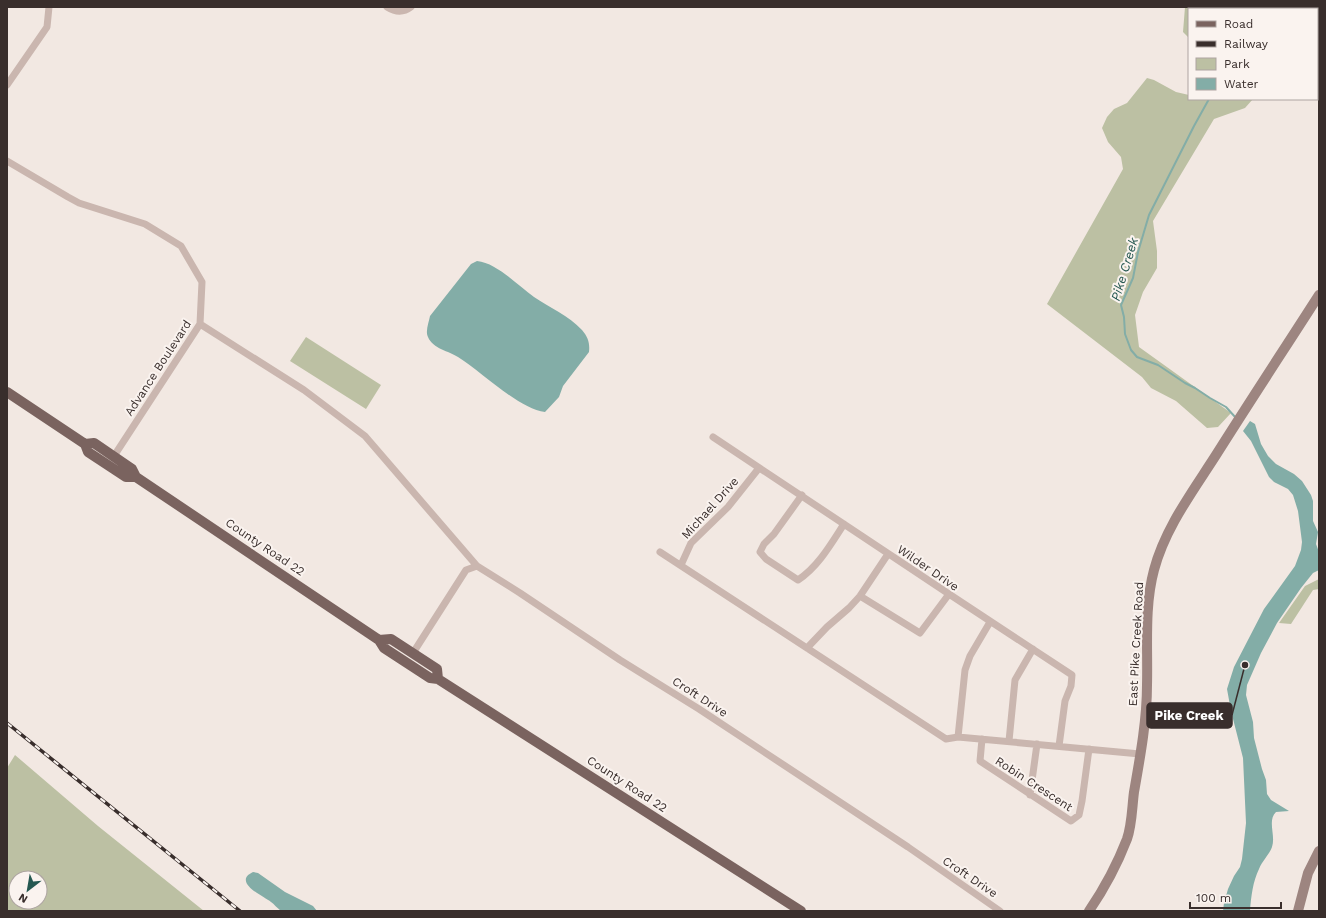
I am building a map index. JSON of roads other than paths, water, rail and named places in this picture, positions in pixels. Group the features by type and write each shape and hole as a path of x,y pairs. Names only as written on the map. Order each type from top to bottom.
{"main road":[{"name":"County Road 22","path":"7,392 85,444 88,452 126,477 136,477"},
{"name":"County Road 22","path":"85,444 94,443 114,456 132,469 136,477 379,640 384,648 430,678 438,679 801,911"},
{"name":"County Road 22","path":"379,640 391,639 437,669 438,679"}],"street":[{"path":"7,85 47,27 49,7"},
{"path":"387,7 391,10 403,11 411,7"},
{"name":"Advance Boulevard","path":"7,161 79,203 145,224 181,246 202,282 200,324 114,456"},
{"name":"East Pike Creek Road","path":"1089,911 1104,889 1127,838 1140,754 1147,693 1149,594 1154,571 1166,536 1180,511 1239,418 1319,295"},
{"name":"Croft Drive","path":"200,324 304,390 365,436 477,566 620,660 700,709 908,847 1000,911"},
{"name":"Wilder Drive","path":"713,437 990,622 1034,648 1072,675 1071,686 1065,701 1059,746"},
{"name":"Michael Drive","path":"681,565 691,542 728,506 759,468"},
{"path":"802,496 774,534 764,544 760,552 766,559 798,580 806,575 823,555 844,524"},
{"path":"660,552 946,739 958,737 1140,754"},
{"path":"807,648 860,596 888,554"},
{"path":"413,654 466,570 477,566"},
{"path":"860,596 920,633 949,594"},
{"path":"958,737 965,670 970,656 990,622"},
{"path":"1009,741 1015,680 1034,648"},
{"name":"Robin Crescent","path":"982,739 980,761 1071,821 1079,815 1089,750"},
{"path":"1030,795 1037,744"},
{"path":"1298,911 1308,872 1319,851"}],"water":[{"path":"477,261 492,266 507,275 534,297 571,320 582,330 587,338 589,343 589,352 563,386 559,397 545,412 524,404 512,397 458,357 434,344 430,341 427,335 430,316 471,264"},
{"path":"1250,421 1255,424 1261,444 1268,456 1276,464 1294,474 1302,481 1311,495 1313,501 1313,521 1318,532 1316,544 1319,552 1319,570 1313,573 1301,588 1277,623 1261,653 1247,685 1246,695 1253,722 1254,738 1266,780 1267,794 1271,800 1289,811 1276,812 1273,816 1272,847 1260,866 1255,879 1250,911 1223,911 1228,889 1240,867 1246,823 1243,758 1227,689 1234,667 1264,609 1295,566 1301,550 1302,542 1298,511 1293,495 1288,489 1274,482 1269,477 1251,441 1243,431"},
{"path":"253,872 258,873 285,892 313,906 317,911 281,911 272,903 256,893 247,884 247,876"}],"waterway":[{"name":"Pike Creek","path":"1208,100 1149,215 1138,252 1133,278 1121,305 1124,317 1125,334 1131,350 1137,357 1158,365 1226,407 1236,418"}],"railway":[{"path":"7,723 240,911"}],"place":[{"name":"Pike Creek","path":"1245,665"}]}
